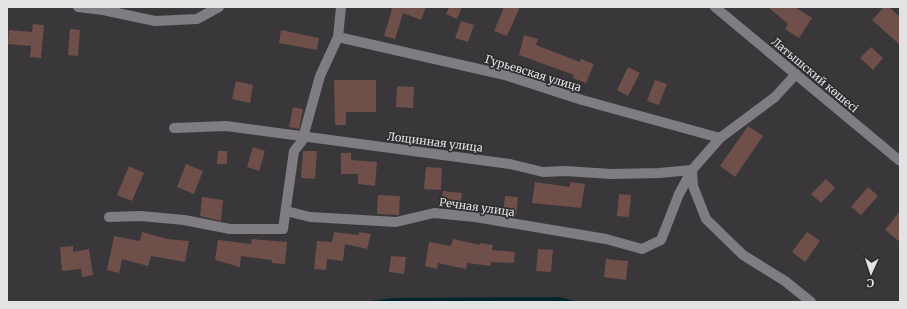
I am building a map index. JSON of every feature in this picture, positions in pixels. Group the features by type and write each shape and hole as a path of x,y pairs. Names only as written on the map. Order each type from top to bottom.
{"street":[{"path":"78,7 103,10 155,21 197,19 219,7"},
{"path":"109,218 141,216 184,220 230,229 283,229 294,151 303,137 320,76 338,37 341,7"},
{"name":"Латышский көшесі","path":"715,7 900,161"},
{"name":"Гурьевская улица","path":"338,37 505,75 582,100 720,138"},
{"path":"796,74 775,97 720,138 692,170 693,186 706,219 743,255 785,281 811,302"},
{"name":"Лощинная улица","path":"174,128 226,126 303,137 326,138 430,154 496,162 543,172 565,171 611,174 659,173 692,170"},
{"name":"Речная улица","path":"286,211 310,217 396,222 434,213 475,218 606,240 642,249 661,240 679,194 692,170"}],"water":[{"path":"559,297 580,302 363,302 394,298"}],"building":[{"path":"389,7 426,7 421,20 403,13 395,39 384,36 392,9"},
{"path":"449,7 462,7 457,19 446,14"},
{"path":"504,7 520,7 507,36 494,31"},
{"path":"768,7 795,7 812,18 799,38 785,29 788,24"},
{"path":"884,7 889,7 900,17 900,45 872,20"},
{"path":"461,21 474,25 468,42 455,38"},
{"path":"33,24 44,25 41,58 30,57 31,46 8,44 9,30 32,32"},
{"path":"70,29 80,30 78,56 68,55"},
{"path":"281,30 319,38 317,50 279,43"},
{"path":"524,35 538,39 536,45 580,62 581,59 594,64 586,83 573,78 574,75 519,55"},
{"path":"871,47 883,58 873,70 860,58"},
{"path":"628,67 640,73 628,96 617,90"},
{"path":"334,80 376,80 376,112 346,112 346,125 335,125"},
{"path":"655,80 667,84 659,105 647,101"},
{"path":"236,81 253,85 250,103 232,99"},
{"path":"397,86 414,87 413,108 396,107"},
{"path":"293,107 303,109 299,129 289,127"},
{"path":"748,126 763,136 735,177 720,166"},
{"path":"253,147 265,151 259,171 247,167"},
{"path":"218,151 227,151 227,164 217,164"},
{"path":"303,151 317,151 315,179 301,178"},
{"path":"341,153 351,153 351,160 377,162 375,186 358,184 358,174 341,174"},
{"path":"186,164 203,171 194,194 177,187"},
{"path":"129,166 144,173 132,201 117,195"},
{"path":"426,167 442,168 441,190 424,189"},
{"path":"826,179 835,188 821,203 811,194"},
{"path":"535,182 570,187 570,182 585,184 581,208 532,203"},
{"path":"868,187 878,196 861,215 851,207"},
{"path":"443,191 462,193 460,207 441,204"},
{"path":"619,194 631,195 629,217 617,216"},
{"path":"378,195 400,196 399,215 377,214"},
{"path":"505,196 518,197 516,217 503,215"},
{"path":"202,197 223,200 221,221 200,216"},
{"path":"900,211 900,242 885,230"},
{"path":"142,232 167,239 189,241 185,262 151,256 148,266 122,259 119,273 107,270 114,236 140,241"},
{"path":"334,232 359,235 359,232 371,234 367,249 345,244 343,261 327,259 326,270 314,269 317,241 332,242"},
{"path":"807,232 820,241 805,262 792,252"},
{"path":"252,239 287,242 285,264 272,263 272,260 241,256 240,267 215,260 218,240 251,244"},
{"path":"453,239 480,245 480,243 493,245 492,250 515,252 514,263 491,262 491,266 467,263 466,269 438,263 437,269 425,266 429,242 451,246"},
{"path":"73,246 73,252 89,249 93,275 82,277 81,269 62,271 60,247"},
{"path":"538,249 553,250 551,272 536,271"},
{"path":"391,256 406,257 404,274 389,272"},
{"path":"606,259 628,261 626,280 604,277"}]}
